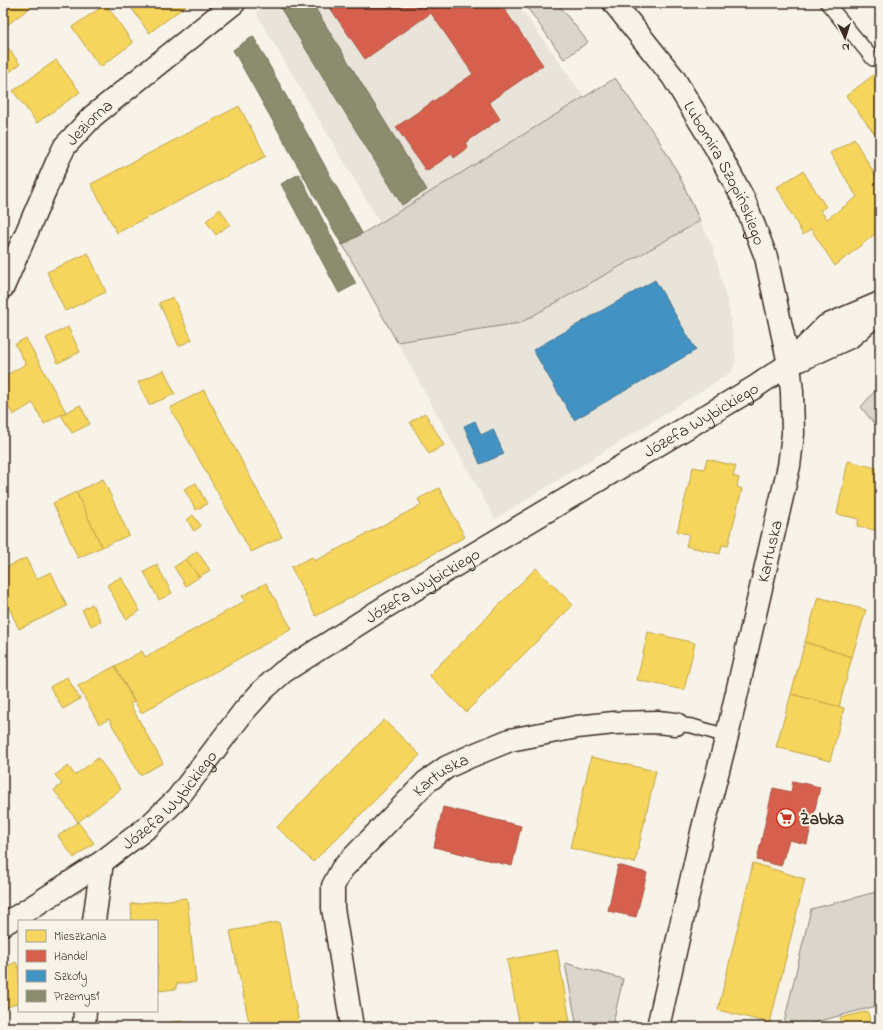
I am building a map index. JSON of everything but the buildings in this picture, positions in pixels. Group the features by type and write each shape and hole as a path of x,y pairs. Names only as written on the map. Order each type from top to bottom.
{"street":[{"name":"Jeziorna","path":"3,288 58,160 66,146 93,116 234,3"},
{"name":"Lubomira Szopińskiego","path":"614,3 673,77 716,148 744,200 766,257 790,364"},
{"name":"Józefa Wybickiego","path":"790,364 826,326 880,303"},
{"name":"Józefa Wybickiego","path":"3,924 102,862 149,826 171,806 244,711 263,690 283,672 384,607 755,387 790,364 850,338 880,311"},
{"name":"Kartuska","path":"658,1027 703,828 727,736 789,466 793,434 790,364"},
{"name":"Kartuska","path":"352,1027 333,908 333,886 342,869 426,782 447,767 510,740 577,727 614,723 657,722 676,724"},
{"path":"94,920 102,862"},
{"path":"84,1027 85,1012"}],"lane":[{"path":"827,3 873,60"},
{"name":"Kartuska","path":"676,724 692,726 727,736"}],"shaded area":[{"path":"268,3 517,3 584,97 380,223 256,13"},
{"path":"524,3 557,3 588,42 564,59"},
{"path":"615,78 658,139 678,173 700,221 520,323 397,342 343,245"},
{"path":"700,221 713,247 729,309 736,358 732,372 495,519 397,342 520,323"},
{"path":"880,385 880,431 861,407"},
{"path":"880,891 880,1005 797,1027 783,1027 811,909"},
{"path":"565,963 623,979 612,1027 577,1027"}],"place":[{"name":"Żabka","path":"786,818"}]}
